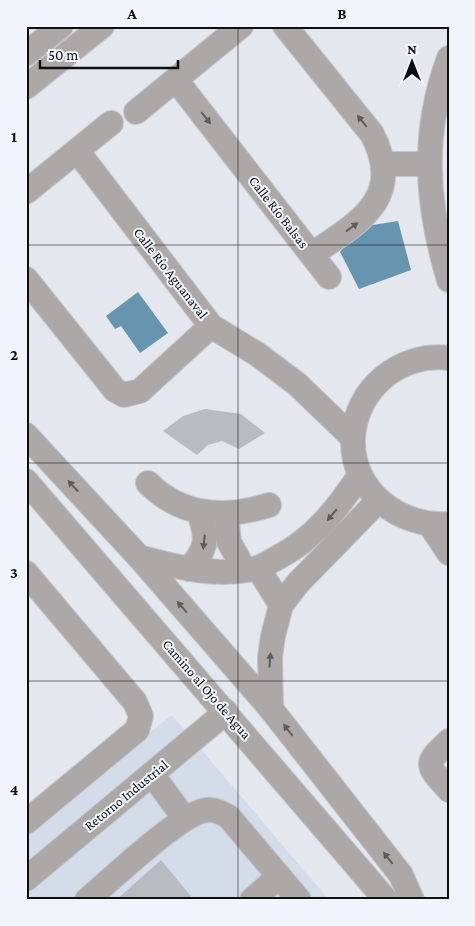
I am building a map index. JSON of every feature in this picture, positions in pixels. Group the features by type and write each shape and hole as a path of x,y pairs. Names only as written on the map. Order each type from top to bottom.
{"street":[{"path":"26,54 61,26"},
{"path":"26,88 102,26"},
{"path":"136,112 241,26"},
{"name":"Calle Río Balsas","path":"176,80 312,254 358,224 368,213 380,198 384,180 384,164 381,151 372,134 285,26"},
{"path":"449,58 439,85 436,237 449,280"},
{"path":"26,192 78,152 111,123"},
{"path":"384,164 438,140"},
{"name":"Calle Río Aguanaval","path":"26,279 115,390 124,395 140,391 211,326 78,152"},
{"path":"312,254 329,277"},
{"path":"211,326 257,354 296,384 353,438"},
{"path":"449,358 435,356 410,361 387,373 369,391 358,414 353,438 354,457 360,475 378,501 402,518 440,525 449,552"},
{"path":"26,435 139,557 271,709 401,875 412,900"},
{"path":"139,557 189,569 224,571 251,568 291,551 315,532 339,507 360,475"},
{"name":"Camino al Ojo de Agua","path":"26,481 386,900"},
{"path":"148,483 171,502 199,511 226,513 248,511 269,505"},
{"path":"271,709 270,657 273,636 282,605 298,583 352,530 378,501"},
{"path":"189,569 202,555 205,546 204,530 199,511"},
{"path":"226,513 230,542 282,605"},
{"path":"26,573 135,702 141,716 137,730 26,822"},
{"name":"Retorno Industrial","path":"26,879 226,712"},
{"path":"449,741 433,755 430,764 432,771 449,790"},
{"path":"152,774 184,818"},
{"path":"87,900 184,818 208,809 217,810 229,817 299,900"},
{"path":"252,900 279,876"}],"shaded area":[{"path":"172,715 329,900 26,900 26,828"}],"water":[{"path":"398,221 411,270 359,289 340,252 360,227"},
{"path":"138,292 168,333 140,353 121,326 115,329 106,316"}],"building":[{"path":"205,409 241,414 265,433 239,449 222,441 208,445 197,455 163,431 183,416"},
{"path":"161,860 194,900 116,900"}]}
